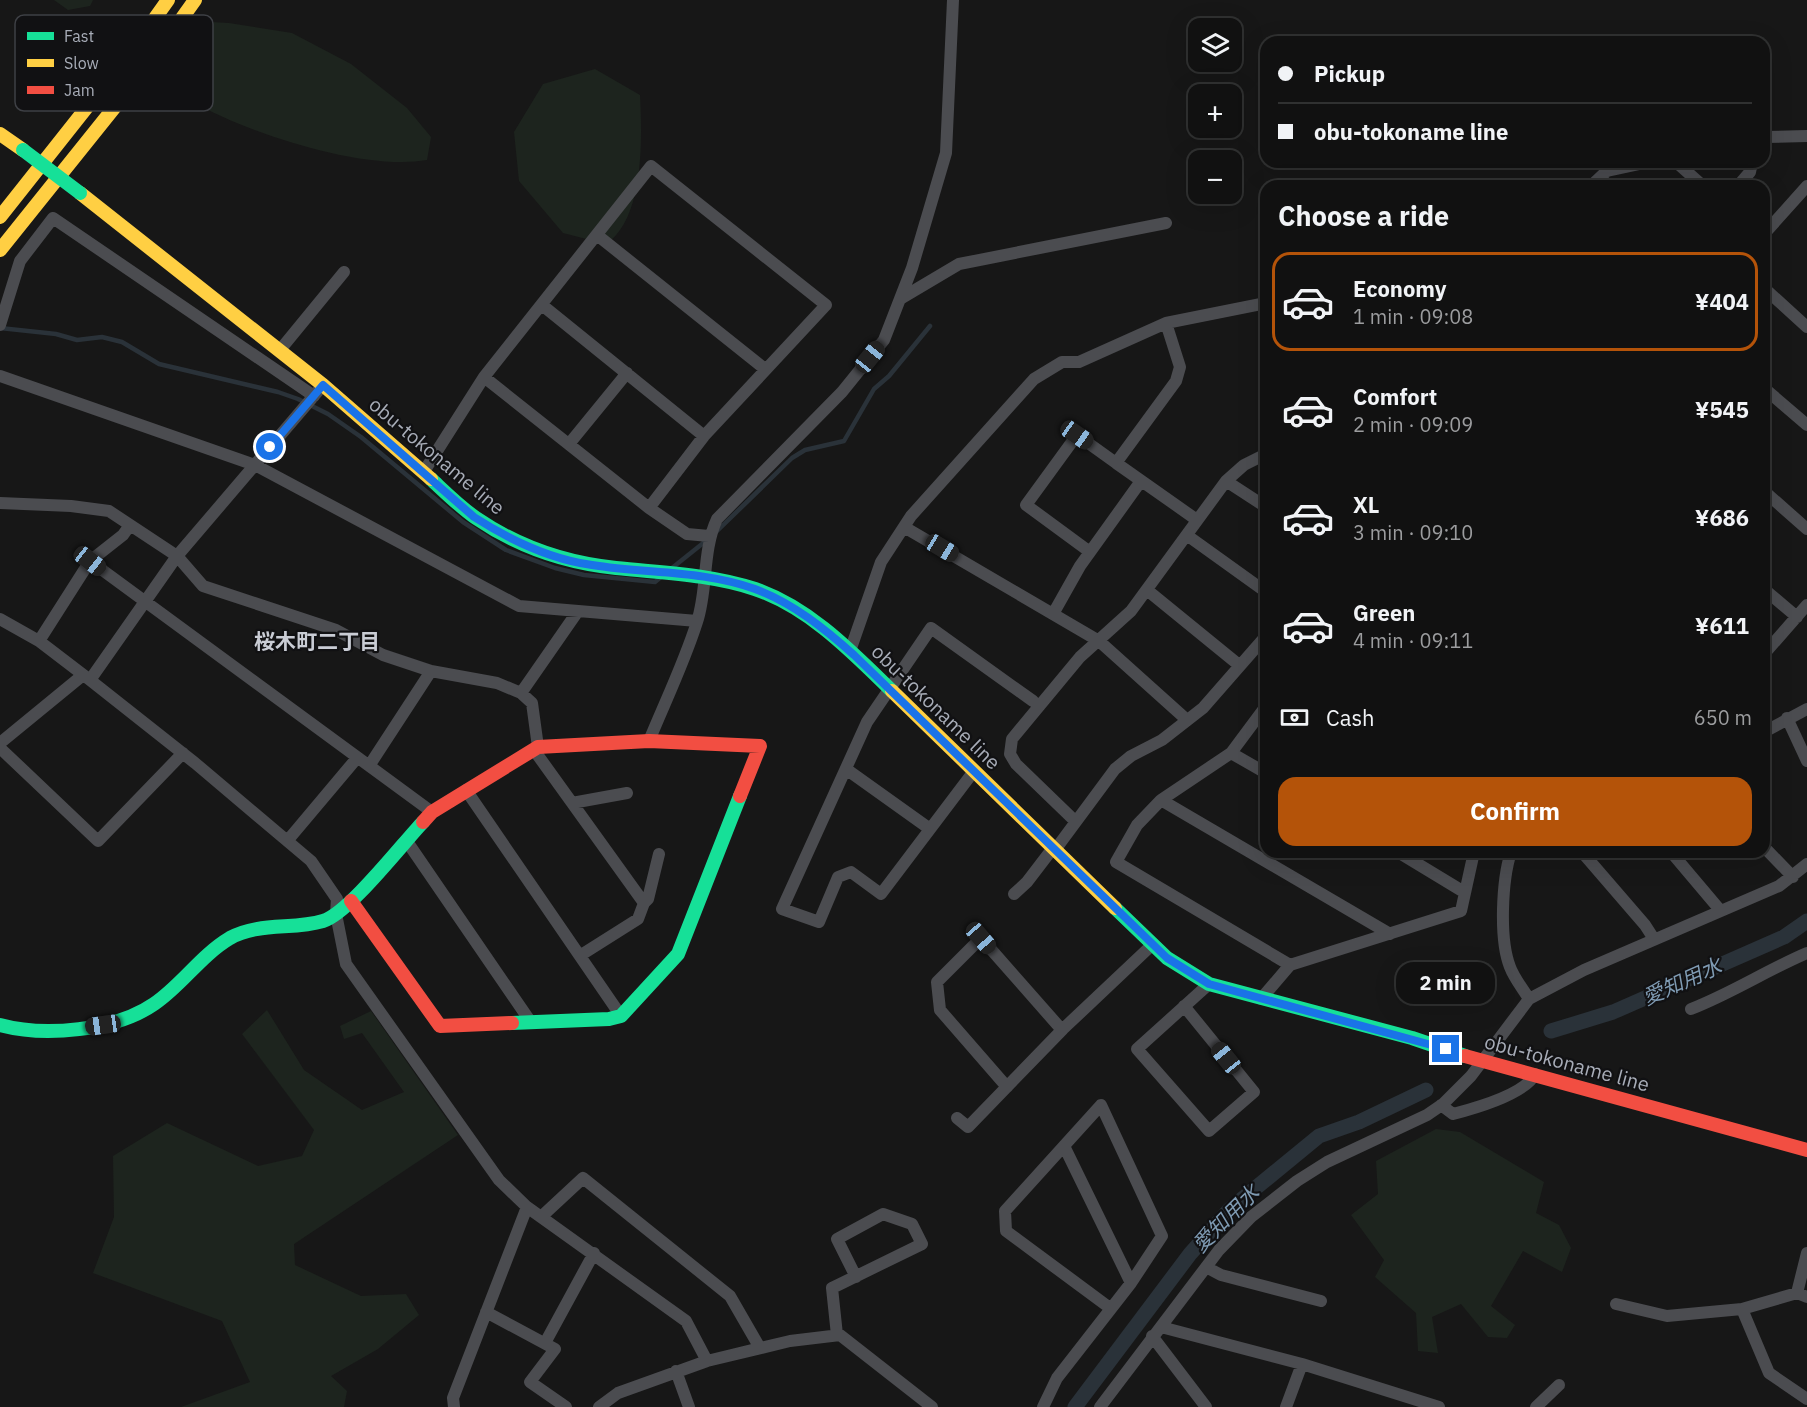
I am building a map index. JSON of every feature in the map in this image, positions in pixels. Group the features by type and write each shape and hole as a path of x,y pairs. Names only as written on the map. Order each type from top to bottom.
{"main road":[{"path":"157,15 168,0"},
{"path":"184,15 195,0"},
{"path":"0,217 84,111"},
{"path":"0,250 111,111"},
{"name":"obu-tokoname line","path":"0,134 80,193 280,350 319,390 474,517 501,535 537,550 592,565 707,576 756,589 804,615 850,651 890,688 1167,958 1209,984 1412,1038 1480,1061 1535,1074 1807,1150"},
{"path":"0,1026 22,1031 52,1031 103,1025 134,1016 163,997 204,955 232,937 261,928 325,921 351,901 432,812 536,748 649,741 760,746 678,954 621,1016 609,1019 440,1026 351,901"}],"street":[{"path":"649,741 697,621 707,576 709,536 717,519 842,392 884,340 900,299 946,153 953,0"},
{"path":"1770,137 1807,136"},
{"path":"423,473 484,377 651,166 826,304 704,436 649,508"},
{"path":"1597,180 1607,171 1621,168"},
{"path":"1683,168 1696,180"},
{"path":"1770,227 1807,186"},
{"path":"0,325 20,261 53,218 319,390 177,556 144,603 86,677 0,745 98,841 183,753"},
{"path":"900,299 959,264 1166,223"},
{"path":"597,235 765,369"},
{"path":"280,350 344,272"},
{"path":"1770,293 1807,327"},
{"path":"850,651 858,635 881,562 904,527 1034,379 1062,362 1080,362 1166,323 1260,304"},
{"path":"542,305 704,436"},
{"path":"1116,463 1176,381 1179,367 1166,323"},
{"path":"569,444 627,374"},
{"path":"0,376 255,465 519,606 697,621"},
{"path":"484,377 649,508 687,534 709,536"},
{"path":"1770,393 1807,425"},
{"path":"1090,552 1026,505 1077,435 1197,520"},
{"path":"1075,821 1016,764 1010,746 1015,736 1080,657 1125,617 1188,536 1226,481 1244,465 1260,457"},
{"path":"1053,614 1090,552 1141,481"},
{"path":"1226,481 1260,503"},
{"path":"1770,496 1807,529"},
{"path":"0,502 71,506 109,511 177,556 203,586 336,630 383,655 431,671 497,683 522,693 532,703 536,748 572,803 644,903"},
{"path":"39,641 90,561 123,535 130,525"},
{"path":"904,527 1099,641 1187,720"},
{"path":"1188,536 1260,588"},
{"path":"90,561 144,603 432,812"},
{"path":"1147,590 1239,665"},
{"path":"1770,594 1797,618"},
{"path":"1770,647 1807,605"},
{"path":"522,693 578,611"},
{"path":"0,619 39,641 86,677 183,753 231,796 311,861 337,899 336,914 346,964 499,1180 527,1207 686,1321 706,1361"},
{"path":"974,771 881,894 851,872 838,877 819,922 782,909 867,722 931,628 1033,701"},
{"path":"1014,894 1054,849 1115,769 1131,756 1162,740 1218,693 1260,642"},
{"path":"369,766 431,671"},
{"path":"1770,728 1807,709"},
{"path":"1260,714 1232,753 1161,800 1137,825 1116,862 1290,965"},
{"path":"1788,718 1807,761"},
{"path":"1232,753 1260,769"},
{"path":"288,840 357,758"},
{"path":"846,769 930,829"},
{"path":"466,790 621,1016"},
{"path":"572,803 627,793"},
{"path":"1161,800 1260,858"},
{"path":"406,840 530,1021"},
{"path":"1770,853 1793,877"},
{"path":"581,955 638,919 648,898 659,854"},
{"path":"1260,858 1390,934"},
{"path":"1408,858 1464,891"},
{"path":"1261,999 1290,965 1461,910 1472,858"},
{"path":"1509,858 1506,869 1504,939 1510,967 1529,999"},
{"path":"1587,858 1645,925 1654,939"},
{"path":"1676,858 1720,910"},
{"path":"1102,1406 1206,1267 1251,1217 1297,1181 1327,1162 1427,1115 1441,1106 1455,1094 1529,999 1584,970 1793,877 1807,864"},
{"path":"1007,1087 940,1010 937,982 981,938 1062,1030"},
{"path":"957,1118 968,1127 1062,1030 1153,944"},
{"path":"1691,1009 1726,995 1758,979 1771,969 1807,953"},
{"path":"1184,1006 1254,1092 1209,1131 1137,1049 1184,1006 1209,984"},
{"path":"1441,1106 1454,1114 1478,1108 1530,1084 1535,1074"},
{"path":"1043,1407 1057,1378 1131,1283 1162,1236 1101,1105 1005,1211 1006,1231 1110,1308"},
{"path":"1064,1146 1131,1283"},
{"path":"541,1216 583,1178 730,1296 760,1348"},
{"path":"454,1407 453,1398 527,1207"},
{"path":"837,1335 832,1288 922,1244 912,1224 883,1214 837,1239 856,1276"},
{"path":"545,1344 594,1253"},
{"path":"1616,1304 1667,1316 1742,1309 1802,1295 1807,1253"},
{"path":"1206,1267 1221,1275 1321,1301"},
{"path":"1742,1309 1769,1373 1807,1399"},
{"path":"486,1312 555,1349 530,1382 566,1407"},
{"path":"1156,1332 1302,1364 1439,1407"},
{"path":"1156,1332 1206,1407"},
{"path":"600,1407 618,1393 706,1361 798,1340 837,1335 859,1347 932,1407"},
{"path":"1286,1407 1302,1364"},
{"path":"675,1371 689,1407"},
{"path":"1536,1407 1559,1385"}],"shaded area":[{"path":"54,0 93,0 90,6 68,10"},
{"path":"213,22 292,33 351,64 407,108 431,137 427,160 401,162 371,160 307,147 274,137 210,111 213,111"},
{"path":"595,69 640,95 640,154 634,197 628,216 619,232 606,244 563,233 519,181 514,132 543,84"},
{"path":"267,1010 304,1070 362,1110 404,1092 362,1033 344,1039 340,1026 371,1011 458,1135 294,1244 295,1265 361,1296 406,1294 419,1315 378,1349 331,1376 347,1391 344,1407 181,1407 250,1382 222,1321 93,1273 114,1217 113,1156 167,1123 258,1166 302,1156 314,1130 242,1034"},
{"path":"1436,1129 1460,1132 1544,1182 1536,1213 1559,1225 1571,1248 1562,1272 1523,1251 1491,1306 1515,1325 1507,1338 1488,1337 1461,1304 1432,1317 1438,1353 1418,1351 1416,1313 1375,1277 1384,1260 1351,1215 1378,1194 1376,1161"}],"waterway":[{"path":"716,532 792,458 805,450 844,441 874,389 889,376 930,326"},
{"path":"0,328 56,334 77,340 102,337 122,342 159,364 278,392 298,399 328,414 361,437 463,522 506,550 555,568 584,575 655,582 661,577"},
{"path":"672,568 707,540"},
{"name":"愛知用水","path":"1551,1031 1613,1012 1784,937 1807,921"},
{"name":"愛知用水","path":"1075,1407 1190,1254 1230,1209 1319,1136 1359,1122 1426,1090"}],"traffic: fast":[{"path":"23,150 80,193"},
{"path":"431,479 476,518 508,537 543,552 597,566 721,580 775,597 794,607 829,632 892,691"},
{"path":"512,1023 609,1019 621,1016 678,954 740,796"},
{"path":"0,1025 37,1031 58,1031 100,1026 138,1013 164,996 209,953 230,938 264,928 312,924 334,916 375,877 423,822"},
{"path":"1115,908 1167,958 1209,984 1412,1038 1465,1056"}],"traffic: slow":[{"path":"157,15 168,0"},
{"path":"184,15 195,0"},
{"path":"0,217 84,111"},
{"path":"0,250 111,111"},
{"path":"0,134 23,150"},
{"path":"80,193 323,385 431,479"},
{"path":"892,691 1115,908"}],"traffic: jam":[{"path":"423,822 432,812 538,747 649,741 760,746 740,796"},
{"path":"351,901 440,1026 512,1023"},
{"path":"1465,1056 1807,1150"}],"district":[{"name":"桜木町二丁目","path":"317,642"}],"route":[{"path":"270,447 323,385 474,517 501,535 554,556 592,565 707,576 756,589 781,601 837,640 890,688 1167,958 1209,984 1446,1049"}]}
